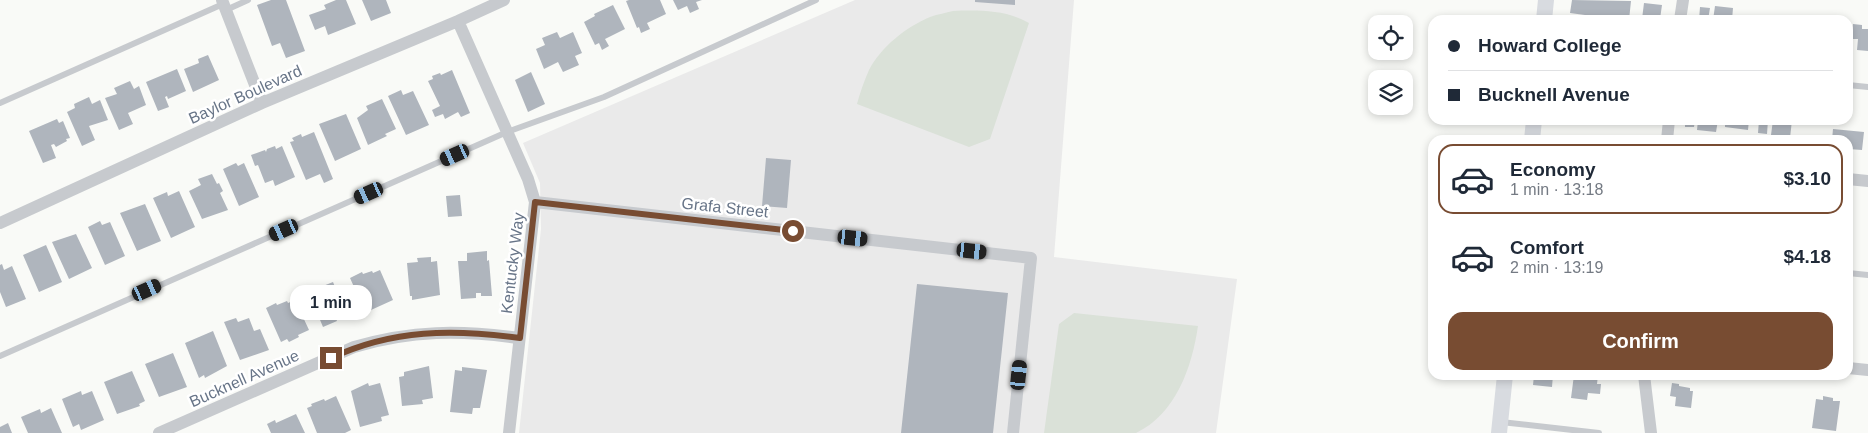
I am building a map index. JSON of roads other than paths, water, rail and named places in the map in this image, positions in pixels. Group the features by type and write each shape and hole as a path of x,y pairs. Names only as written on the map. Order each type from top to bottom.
{"street":[{"name":"Baylor Boulevard","path":"0,223 262,103 458,22 504,0"},
{"path":"1544,15 1546,0"},
{"path":"1680,15 1682,0"},
{"path":"223,5 262,103"},
{"name":"Kentucky Way","path":"458,22 528,179 535,202 509,433"},
{"path":"1853,180 1868,181"},
{"name":"Grafa Street","path":"535,202 1031,258 1013,433"},
{"name":"Bucknell Avenue","path":"159,433 354,347 380,339 432,332 491,334 520,338"},
{"path":"1853,368 1868,370"},
{"path":"1500,428 1505,380"},
{"path":"1645,380 1651,433"}],"lane":[{"path":"0,103 223,5 248,0"},
{"path":"0,356 507,132 604,98 816,0"},
{"path":"1853,85 1868,87"},
{"path":"1853,274 1868,275"},
{"path":"1500,428 1599,433"}]}
